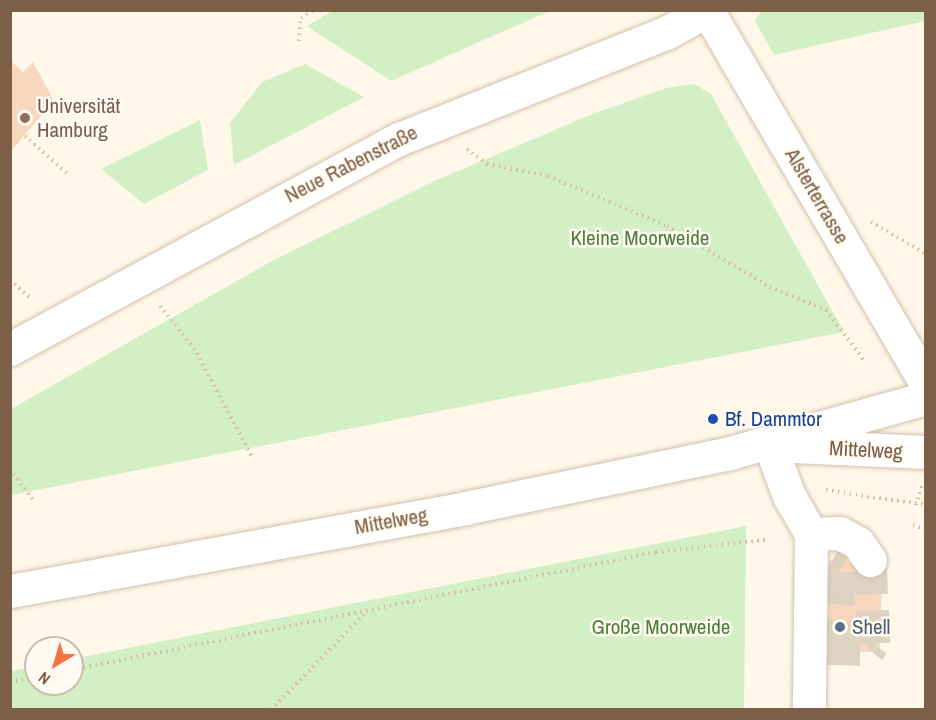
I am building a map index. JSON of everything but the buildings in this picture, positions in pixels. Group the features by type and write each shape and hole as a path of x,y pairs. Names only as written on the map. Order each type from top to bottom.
{"street":[{"name":"Neue Rabenstraße","path":"10,349 137,277 433,124 666,33 707,11"},
{"name":"Alsterterrasse","path":"707,11 926,383"},
{"name":"Mittelweg","path":"10,591 465,508 770,445 926,398"},
{"name":"Mittelweg","path":"770,445 926,452"},
{"path":"770,445 789,496 817,551 818,648 809,710"},
{"path":"817,551 840,533 858,543 870,560"}],"path":[{"path":"299,41 301,18 314,10"},
{"path":"433,124 488,164 548,176 667,226 770,287 826,310 864,360"},
{"path":"25,136 70,176"},
{"path":"830,219 859,216 926,254"},
{"path":"137,277 194,348 253,459"},
{"path":"10,470 34,501"},
{"path":"916,506 926,476"},
{"path":"789,496 830,490 916,506 926,505"},
{"path":"913,525 926,530"},
{"path":"84,668 656,552 767,540"},
{"path":"271,710 366,612"}],"green space":[{"path":"334,10 550,11 391,81 307,26"},
{"path":"761,11 925,11 925,21 774,55 755,21"},
{"path":"305,64 364,97 234,165 230,123 262,82"},
{"name":"Kleine Moorweide","path":"694,84 711,94 844,332 11,495 11,409 270,262 432,182 590,115 666,88"},
{"path":"200,120 208,170 144,204 101,169"},
{"name":"Große Moorweide","path":"746,526 744,709 11,709 11,671 24,668 24,696 84,696 84,657"}],"tunnel":[{"path":"829,565 839,571 838,630 827,648 869,649 874,643 870,560"}],"place":[{"name":"Universität Hamburg","path":"25,118"},
{"name":"Bf. Dammtor","path":"713,419"},
{"name":"Shell","path":"840,627"}]}
